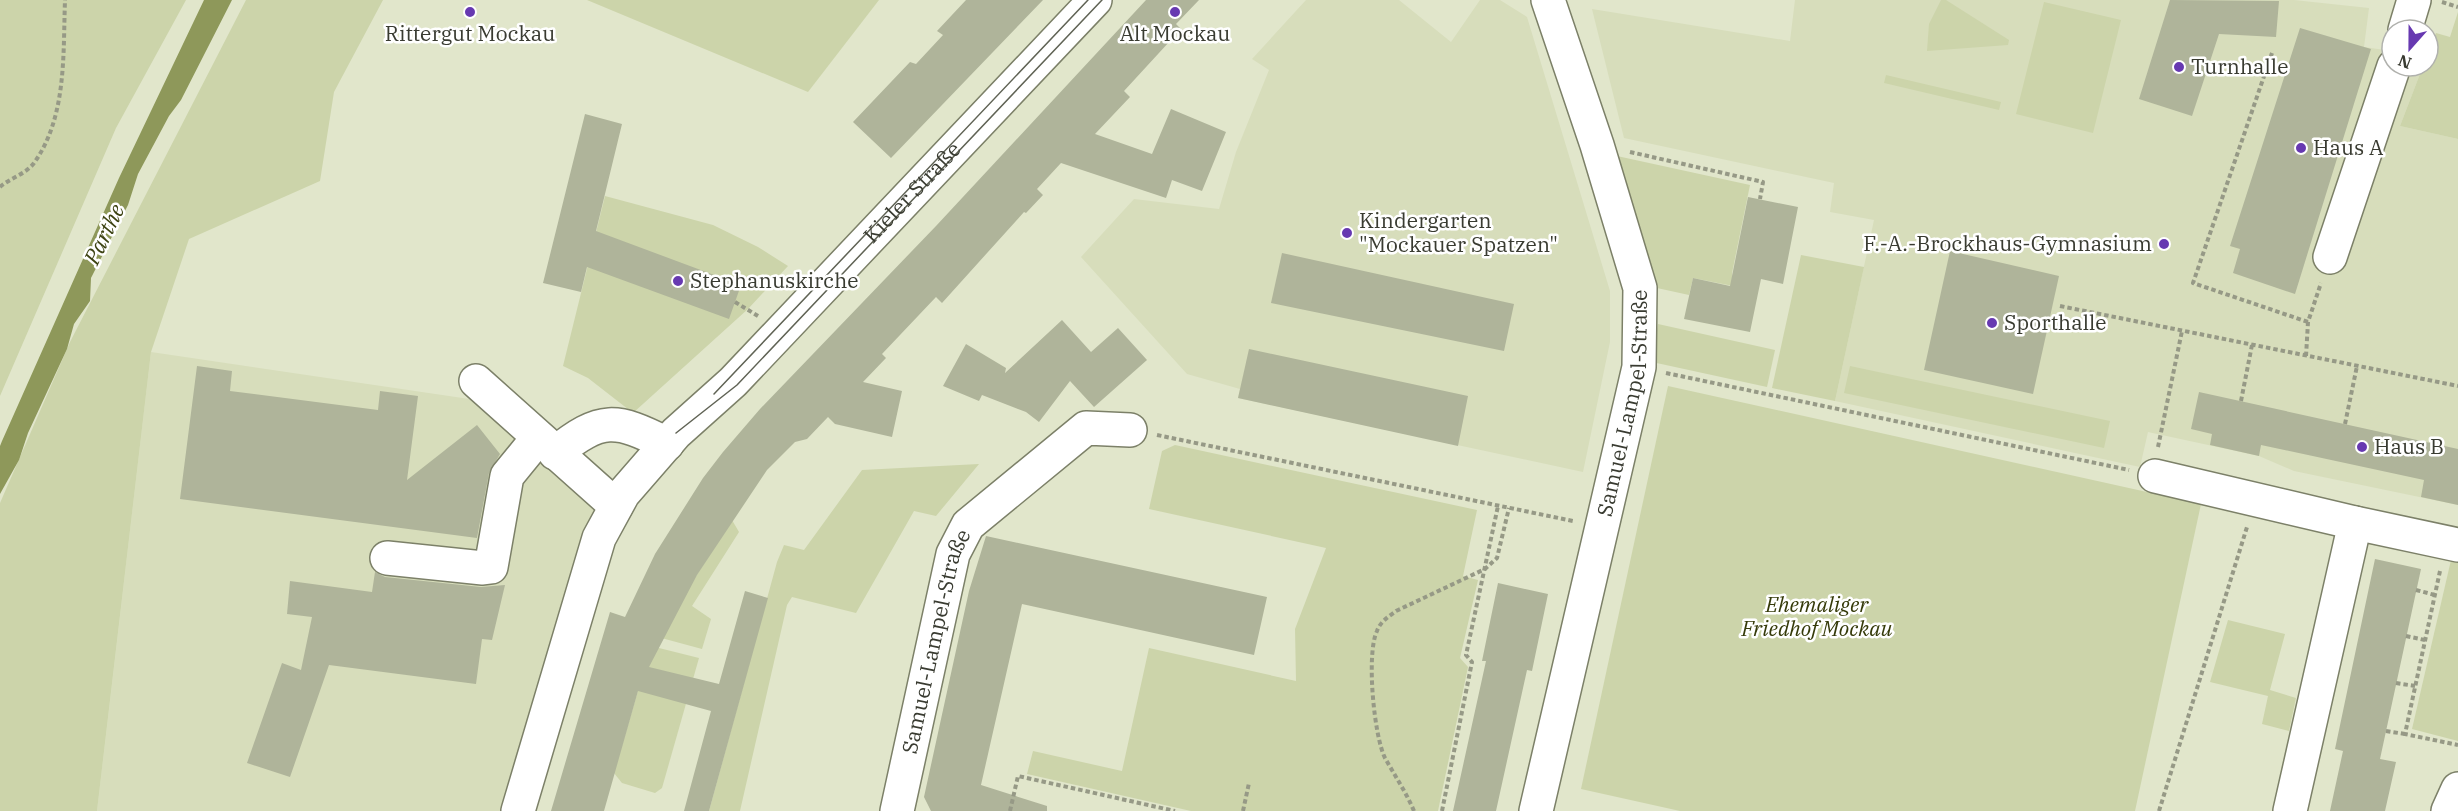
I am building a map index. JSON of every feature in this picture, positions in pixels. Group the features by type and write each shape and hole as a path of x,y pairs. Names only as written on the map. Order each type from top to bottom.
{"street":[{"name":"Kieler Straße","path":"518,811 599,538 623,494 672,438 733,382 1095,0"},
{"name":"Samuel-Lampel-Straße","path":"1536,811 1639,367 1640,288 1597,145 1548,0"},
{"path":"2409,18 2414,0"},
{"path":"2330,256 2390,78"},
{"path":"476,381 616,506"},
{"path":"387,558 491,567 507,476 546,445 606,424 634,427 672,438"},
{"name":"Samuel-Lampel-Straße","path":"897,811 953,554 968,525 1086,428 1130,430"},
{"path":"2155,476 2355,523 2449,557"},
{"path":"2290,811 2355,523"},
{"path":"2448,811 2458,789"}],"path":[{"path":"0,187 33,165 49,138 58,108 65,0"},
{"path":"2436,0 2458,7"},
{"path":"2272,53 2193,284 2308,322"},
{"path":"1597,145 1763,183 1760,199"},
{"path":"2306,356 2308,322 2330,256"},
{"path":"2060,306 2458,386"},
{"path":"1639,367 2155,476 2159,434 2182,331"},
{"path":"2241,401 2252,345"},
{"path":"2345,424 2357,366"},
{"path":"1130,430 1603,528"},
{"path":"2159,811 2255,500"},
{"path":"1442,811 1472,662 1466,656 1498,506"},
{"path":"1414,811 1402,785 1385,758 1378,735 1372,655 1374,640 1383,621 1396,611 1485,569 1497,558 1509,508"},
{"path":"2405,734 2435,595 2449,557"},
{"path":"2416,590 2435,595"},
{"path":"2406,636 2425,640"},
{"path":"2396,683 2415,686"},
{"path":"2386,731 2458,745"},
{"path":"1010,811 1018,776 1175,811"},
{"path":"1243,811 1249,783"}],"shaded area":[{"name":"Kindergarten \"Mockauer Spatzen\"","path":"1306,0 1399,0 1451,42 1480,0 1500,0 1527,17 1610,291 1610,342 1583,472 1238,398 1240,389 1187,374 1081,257 1134,199 1219,209 1236,152 1269,70 1252,59"},
{"name":"F.-A.-Brockhaus-Gymnasium","path":"1795,0 2294,0 2369,8 2364,47 2380,49 2380,78 2418,78 2400,126 2458,139 2458,505 2294,471 2259,456 2148,432 2140,467 1835,401 1874,220 1830,212 1834,183 1624,138 1592,9 1790,41"},
{"path":"151,352 510,405 616,506 518,811 97,811"}],"green space":[{"path":"0,0 186,0 116,128 0,396"},
{"path":"246,0 383,0 334,92 320,181 189,239 151,352 97,811 0,811 0,503 70,342"},
{"path":"587,0 879,0 808,92"},
{"path":"1941,0 1946,0 2009,40 2008,45 1927,51 1929,24"},
{"path":"2044,2 2121,20 2093,133 2016,114"},
{"path":"2458,12 2458,139 2400,126 2418,78 2440,78 2440,34 2450,37"},
{"path":"1886,75 2001,102 1999,110 1884,83"},
{"path":"1617,156 1750,185 1732,273 1733,286 1693,278 1689,295 1657,288"},
{"path":"605,196 713,225 758,247 788,266 748,309 633,413 588,378 563,366"},
{"path":"1801,255 1864,267 1835,401 1772,388"},
{"path":"1658,324 1775,350 1767,387 1652,362"},
{"path":"1850,366 2110,421 2104,448 1844,393"},
{"name":"Ehemaliger Friedhof Mockau","path":"1668,386 2201,504 2135,811 1680,811 1581,789"},
{"path":"1175,445 1477,510 1463,576 1478,580 1460,658 1468,667 1438,811 1191,811 1027,774 1033,751 1122,771 1149,648 1296,681 1295,629 1326,548 1149,509 1162,451"},
{"path":"979,464 936,516 914,511 856,613 792,597 787,605 740,811 709,811 777,562 784,545 804,550 862,470"},
{"path":"732,520 739,532 692,606 711,619 702,649 654,636 696,576"},
{"path":"2451,560 2458,561 2458,741 2412,729"},
{"path":"2228,620 2285,634 2270,690 2296,698 2289,731 2262,724 2268,696 2210,682"},
{"path":"651,646 699,658 662,788 655,793 622,783 614,773"}],"water":[{"name":"Parthe","path":"204,0 232,0 181,100 169,116 138,174 128,205 91,278 90,301 74,324 67,349 28,433 19,460 0,494 0,446 2,441 119,178"}],"building":[{"path":"966,0 1043,0 891,158 853,122 910,62 916,64 943,35 937,31"},
{"path":"1146,0 1199,0 1176,24 1181,29 1124,91 1130,97 1095,134 1152,154 1171,109 1226,132 1202,191 1172,180 1166,198 1061,163 1037,189 1043,195 1026,213 1024,212 942,303 936,297 882,354 886,358 863,382 902,391 892,437 835,424 828,417 807,439 795,442 767,470 697,575 649,667 719,684 745,591 768,598 709,811 684,811 711,711 638,691 604,811 551,811 610,612 625,617 655,554 703,478 760,409 936,226"},
{"name":"Turnhalle","path":"2170,0 2279,1 2276,37 2219,34 2192,116 2139,99"},
{"name":"Haus A","path":"2300,28 2371,49 2295,294 2233,273 2240,249 2230,246"},
{"path":"585,114 622,124 596,231 741,285 729,319 587,267 581,292 543,283"},
{"path":"1748,197 1798,207 1783,284 1761,279 1750,332 1684,319 1693,278 1730,286"},
{"name":"Sporthalle","path":"1950,251 2059,276 2033,394 1924,370"},
{"path":"1282,253 1514,304 1504,351 1271,303"},
{"path":"1062,320 1091,352 1118,328 1147,360 1094,407 1070,381 1039,422 1026,412 982,395 979,401 943,386 966,344 1006,368 1005,373"},
{"path":"1249,349 1468,396 1458,446 1238,398"},
{"path":"197,366 232,371 230,391 378,410 380,391 418,396 407,480 477,425 500,454 489,473 477,538 180,499"},
{"name":"Haus B","path":"2199,392 2458,449 2458,505 2421,497 2424,480 2261,445 2259,456 2210,445 2212,434 2191,429"},
{"path":"986,536 1267,597 1254,655 1022,604 981,785 1047,806 1047,811 931,811 924,797 969,591"},
{"path":"2375,559 2421,569 2380,759 2396,762 2385,811 2330,811 2343,751 2335,749"},
{"path":"375,572 385,577 481,587 505,585 492,640 482,639 476,684 329,665 290,777 247,763 282,663 301,670 312,617 287,614 290,581 372,592"},
{"path":"1498,583 1548,594 1532,671 1527,670 1496,811 1453,811 1486,661 1482,661"}],"tram line":[{"path":"714,394 1088,0"},
{"path":"676,433 737,385 1102,0"}],"place":[{"name":"Rittergut Mockau","path":"470,12"},
{"name":"Alt Mockau","path":"1175,12"},
{"name":"Turnhalle","path":"2179,67"},
{"name":"Haus A","path":"2301,148"},
{"name":"Kindergarten \"Mockauer Spatzen\"","path":"1347,233"},
{"name":"F.-A.-Brockhaus-Gymnasium","path":"2164,244"},
{"name":"Stephanuskirche","path":"678,281"},
{"name":"Sporthalle","path":"1992,323"},
{"name":"Haus B","path":"2362,447"}]}
